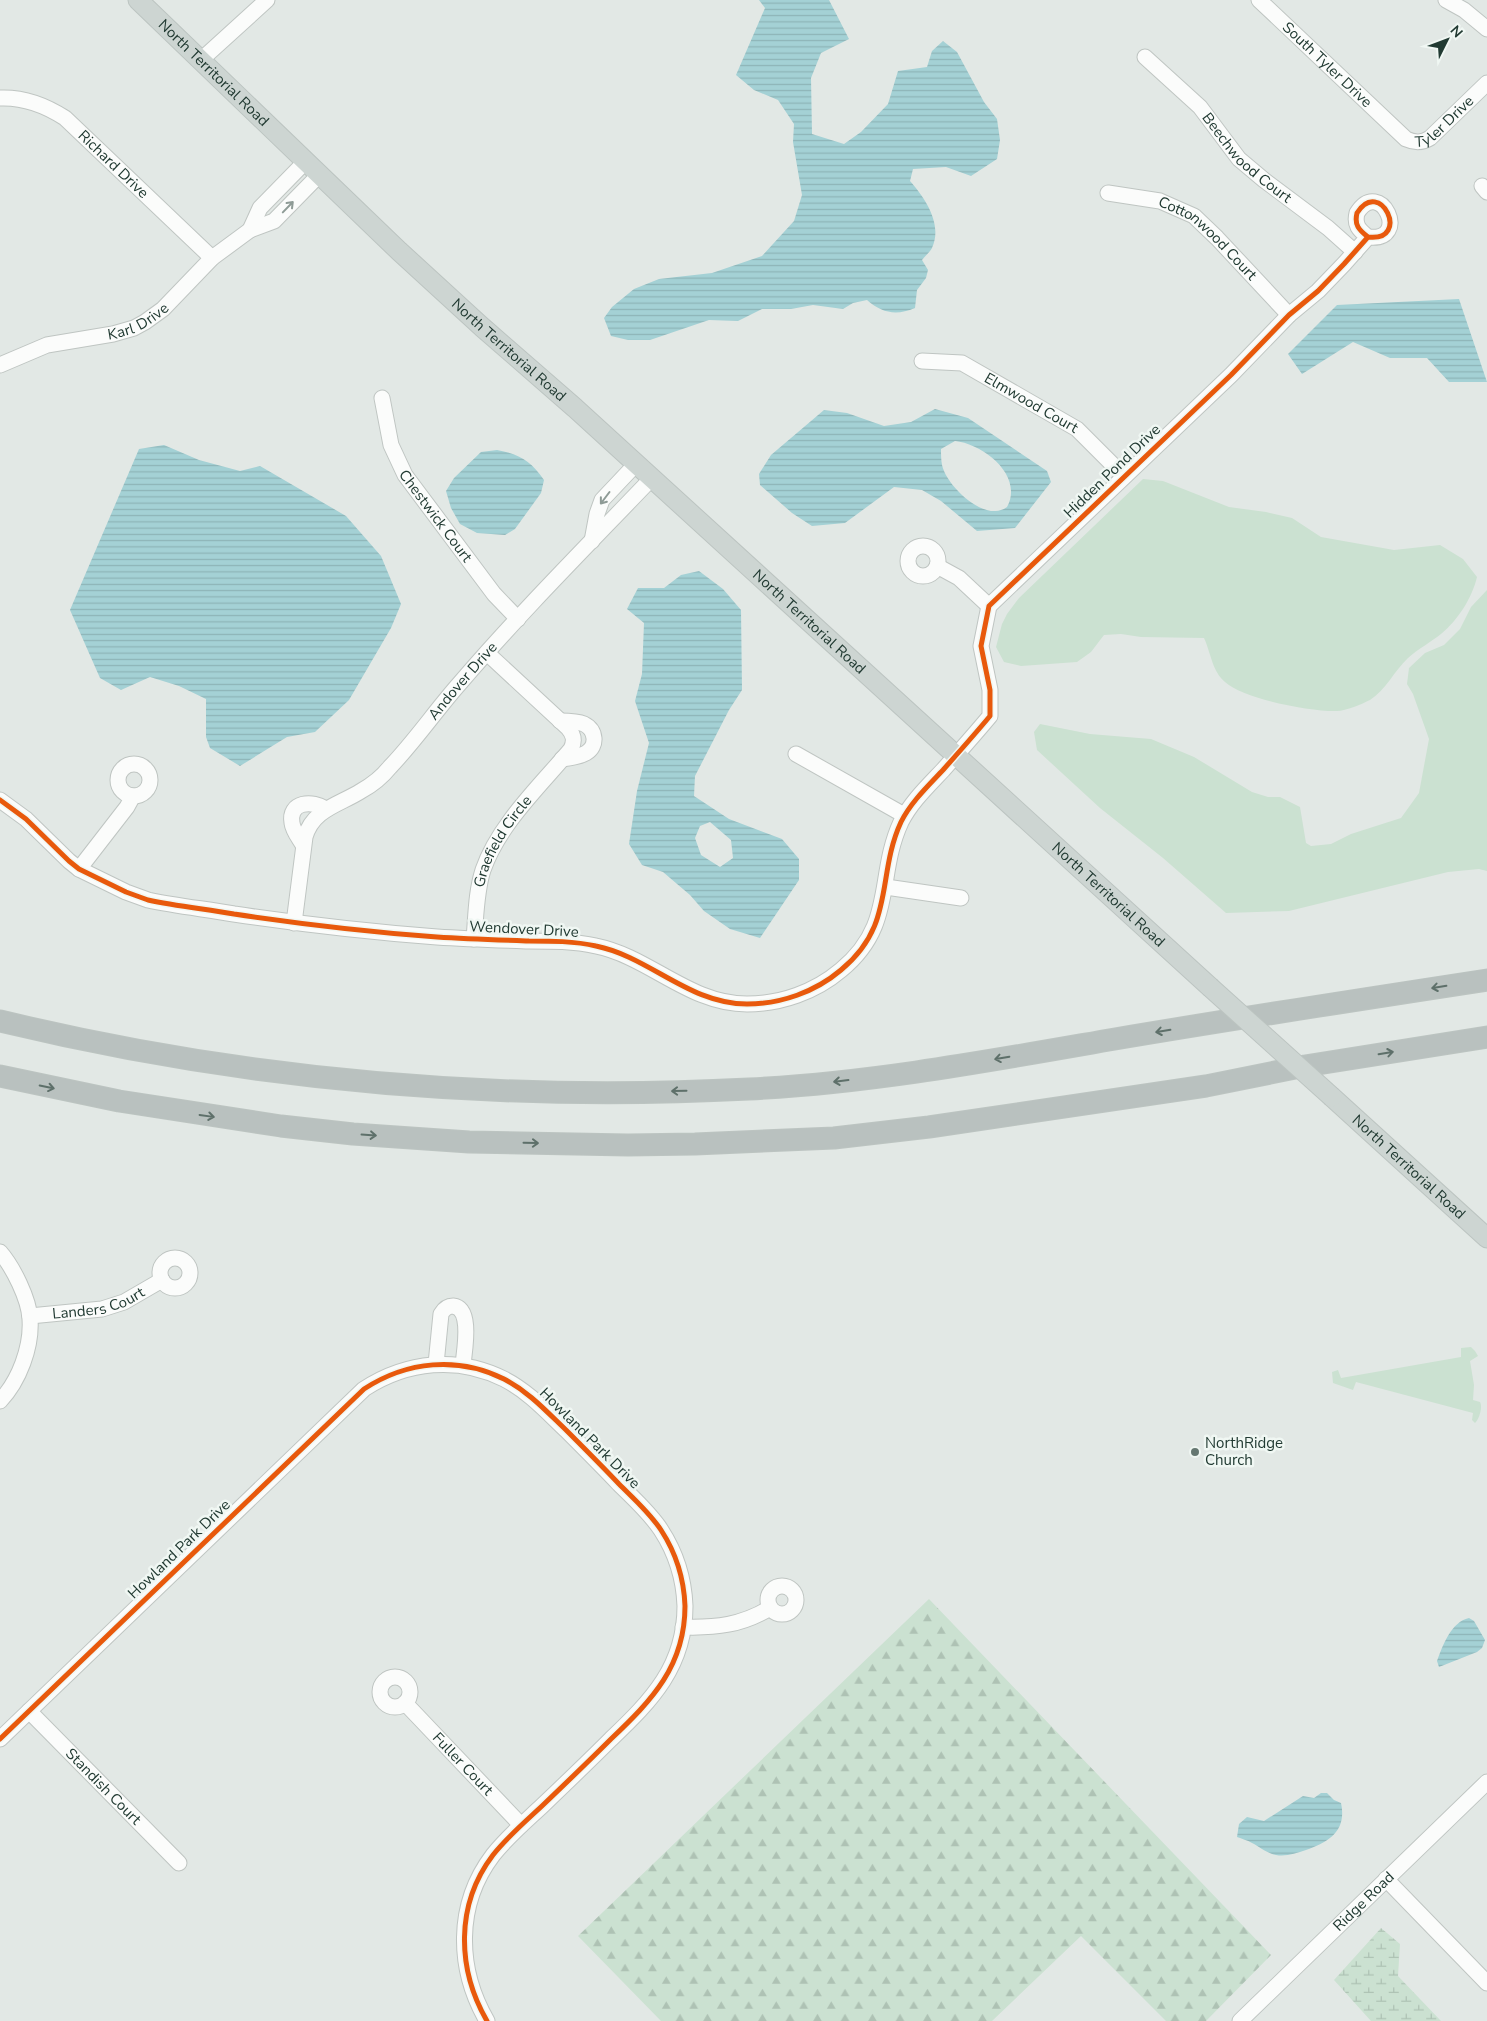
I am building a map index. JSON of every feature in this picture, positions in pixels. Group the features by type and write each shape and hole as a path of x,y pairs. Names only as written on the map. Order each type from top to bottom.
{"highway":[{"path":"0,1021 157,1055 288,1074 420,1086 650,1092 750,1089 836,1081 986,1061 1487,980"},
{"path":"0,1076 119,1102 281,1126 353,1134 469,1142 628,1145 695,1144 834,1138 929,1127 1206,1086 1305,1066 1487,1037"}],"main road":[{"name":"North Territorial Road","path":"138,0 462,308 652,478 1487,1238"}],"street":[{"path":"201,60 267,0"},
{"name":"South Tyler Drive","path":"1259,0 1396,129"},
{"path":"1446,0 1464,10 1487,29"},
{"name":"Beechwood Court","path":"1146,57 1200,107 1240,159 1264,180 1328,228 1355,252"},
{"name":"Tyler Drive","path":"1396,129 1412,142 1425,141 1487,83"},
{"name":"Richard Drive","path":"0,98 27,100 65,118 212,258"},
{"name":"Karl Drive","path":"0,365 47,345 113,334 134,328 154,317 212,258 250,230 260,208 313,168"},
{"name":"Cottonwood Court","path":"1108,193 1160,201 1194,216 1289,315"},
{"name":"Hidden Pond Drive","path":"989,606 1231,375 1289,315 1318,291 1368,237"},
{"name":"Elmwood Court","path":"922,361 962,363 971,368 1077,429 1124,476"},
{"name":"Chestwick Court","path":"382,398 391,445 405,475 494,594 518,619"},
{"path":"592,541 597,514 602,500 636,464"},
{"name":"Andover Drive","path":"294,923 303,845 307,828 318,814 361,791 385,773 487,653 652,478"},
{"path":"938,566 959,578 989,606 981,646 990,690 990,716 956,756"},
{"name":"Graefield Circle","path":"474,939 479,888 490,855 517,813 571,749 574,738 560,721 487,653"},
{"path":"560,721 584,724 592,731 594,740 593,745 587,752 562,759"},
{"path":"796,754 904,815"},
{"name":"Wendover Drive","path":"0,800 26,819 79,869 126,892 148,900 294,923 364,931 474,939 562,942 596,946 623,955 707,998 733,1003 763,1003 805,993 817,987 844,968 861,950 872,931 881,909 893,845 904,815 956,756"},
{"path":"79,869 128,807 133,796"},
{"path":"303,845 292,826 294,810 307,803 317,804 326,809"},
{"path":"886,887 961,898"},
{"path":"0,1252 19,1282 30,1316 25,1356 18,1375 8,1393 0,1401"},
{"name":"Landers Court","path":"30,1316 102,1309 124,1302 162,1280"},
{"path":"436,1364 441,1314 445,1308 453,1306 458,1307 466,1318 463,1365"},
{"name":"Howland Park Drive","path":"0,1739 355,1397 374,1383 412,1367 436,1364 463,1365 496,1375 531,1396 653,1520 669,1544 680,1570 685,1599 683,1627 673,1665 652,1698 521,1825 494,1854 473,1890 466,1917 464,1947 468,1976 476,1999 487,2021"},
{"path":"683,1627 727,1626 756,1616 770,1608"},
{"name":"Fuller Court","path":"406,1703 521,1825"},
{"name":"Standish Court","path":"29,1711 179,1863"},
{"name":"Ridge Road","path":"1240,2021 1386,1879 1484,1790"},
{"path":"1386,1879 1487,1983"}],"green space":[{"path":"1143,479 1163,481 1229,507 1292,518 1321,537 1394,550 1440,545 1463,559 1477,577 1475,585 1468,601 1453,622 1441,634 1408,658 1376,696 1341,711 1295,707 1262,699 1234,688 1217,673 1204,638 1141,637 1121,634 1104,635 1091,652 1077,662 1021,666 1004,662 996,647 1002,624 1019,598"},
{"path":"1487,590 1487,871 1479,869 1448,872 1289,911 1226,913 1163,858 1100,808 1037,750 1034,732 1040,724 1090,734 1151,739 1194,757 1252,792 1268,797 1280,797 1300,807 1306,843 1311,846 1331,844 1351,834 1401,818 1419,793 1429,739 1413,694 1407,684 1409,668 1425,653 1444,645 1460,629 1471,607"},
{"path":"1471,1347 1478,1356 1470,1361 1474,1385 1473,1400 1480,1402 1481,1407 1475,1423 1472,1420 1473,1413 1356,1382 1353,1390 1333,1383 1332,1372 1338,1370 1341,1378 1461,1357 1461,1348"},
{"path":"929,1599 1271,1955 1206,2021 1166,2021 1081,1936 992,2021 661,2021 578,1936"},
{"path":"1381,1928 1400,1944 1398,1976 1441,2021 1371,2021 1334,1980"}],"water":[{"path":"759,0 829,0 849,39 821,53 811,78 812,134 844,144 861,132 888,104 898,71 927,67 932,51 943,41 957,52 984,102 997,119 1000,140 997,159 971,176 946,167 913,169 910,181 931,212 935,230 932,248 922,260 928,270 926,278 917,290 915,308 902,312 890,312 878,308 867,300 853,303 843,309 813,305 791,309 762,309 738,321 709,320 650,340 628,340 611,336 604,318 612,307 634,289 659,279 712,273 762,256 794,221 802,195 793,142 794,124 778,100 754,90 736,75 765,8"},
{"path":"1459,299 1487,382 1449,382 1427,358 1390,358 1353,342 1302,374 1288,354 1337,305"},
{"path":"935,409 968,418 1047,471 1051,482 1015,528 977,531 941,501 922,490 894,487 845,523 812,526 792,513 760,485 759,474 771,455 824,410 847,413 884,426 911,422","holes":["955,441 966,443 989,455 1006,473 1011,495 1006,508 996,511 980,507 963,496 949,480 942,465 941,449"]},
{"path":"164,445 199,460 240,471 260,466 346,516 381,556 401,604 391,628 349,700 315,732 287,737 240,766 210,748 206,737 206,699 179,686 150,677 121,690 100,678 70,610 139,449"},
{"path":"497,450 518,456 529,463 544,480 541,493 515,529 505,535 477,533 460,524 451,508 446,491 454,478 481,452"},
{"path":"699,571 723,589 741,610 742,690 729,710 695,776 694,796 729,819 782,839 799,859 799,880 760,938 730,929 704,911 690,895 663,872 642,865 629,844 637,791 649,743 635,701 642,674 644,623 627,609 638,588 664,588 681,575","holes":["710,822 731,840 733,858 720,867 701,855 695,838 700,826"]},
{"path":"1469,1618 1474,1621 1485,1640 1482,1648 1477,1652 1439,1667 1437,1661 1448,1635 1457,1624"},
{"path":"1321,1793 1327,1793 1334,1800 1341,1803 1342,1813 1339,1828 1329,1839 1322,1843 1295,1853 1276,1855 1237,1837 1239,1824 1247,1817 1264,1821 1303,1796 1314,1798"}],"cycle path":[{"path":"0,800 26,819 79,869 126,892 148,900 259,918 361,930 437,937 588,944 616,952 688,989 726,1002 747,1004 772,1002 797,995 831,978 858,953 878,918 889,862 901,822 920,794 990,716 990,690 981,646 989,606 1231,375 1289,315 1318,291 1368,237 1381,236 1388,230 1390,222 1388,213 1375,202 1366,204 1357,213 1356,221 1358,227 1368,237"},
{"path":"0,1739 364,1389 398,1372 415,1367 433,1365 469,1367 487,1372 513,1384 537,1402 566,1430 642,1506 657,1524 671,1548 678,1566 685,1606 684,1627 679,1647 672,1664 652,1696 626,1725 504,1842 481,1874 466,1916 464,1937 470,1980 477,2001 487,2021"}],"place":[{"name":"NorthRidge Church","path":"1195,1452"}]}
